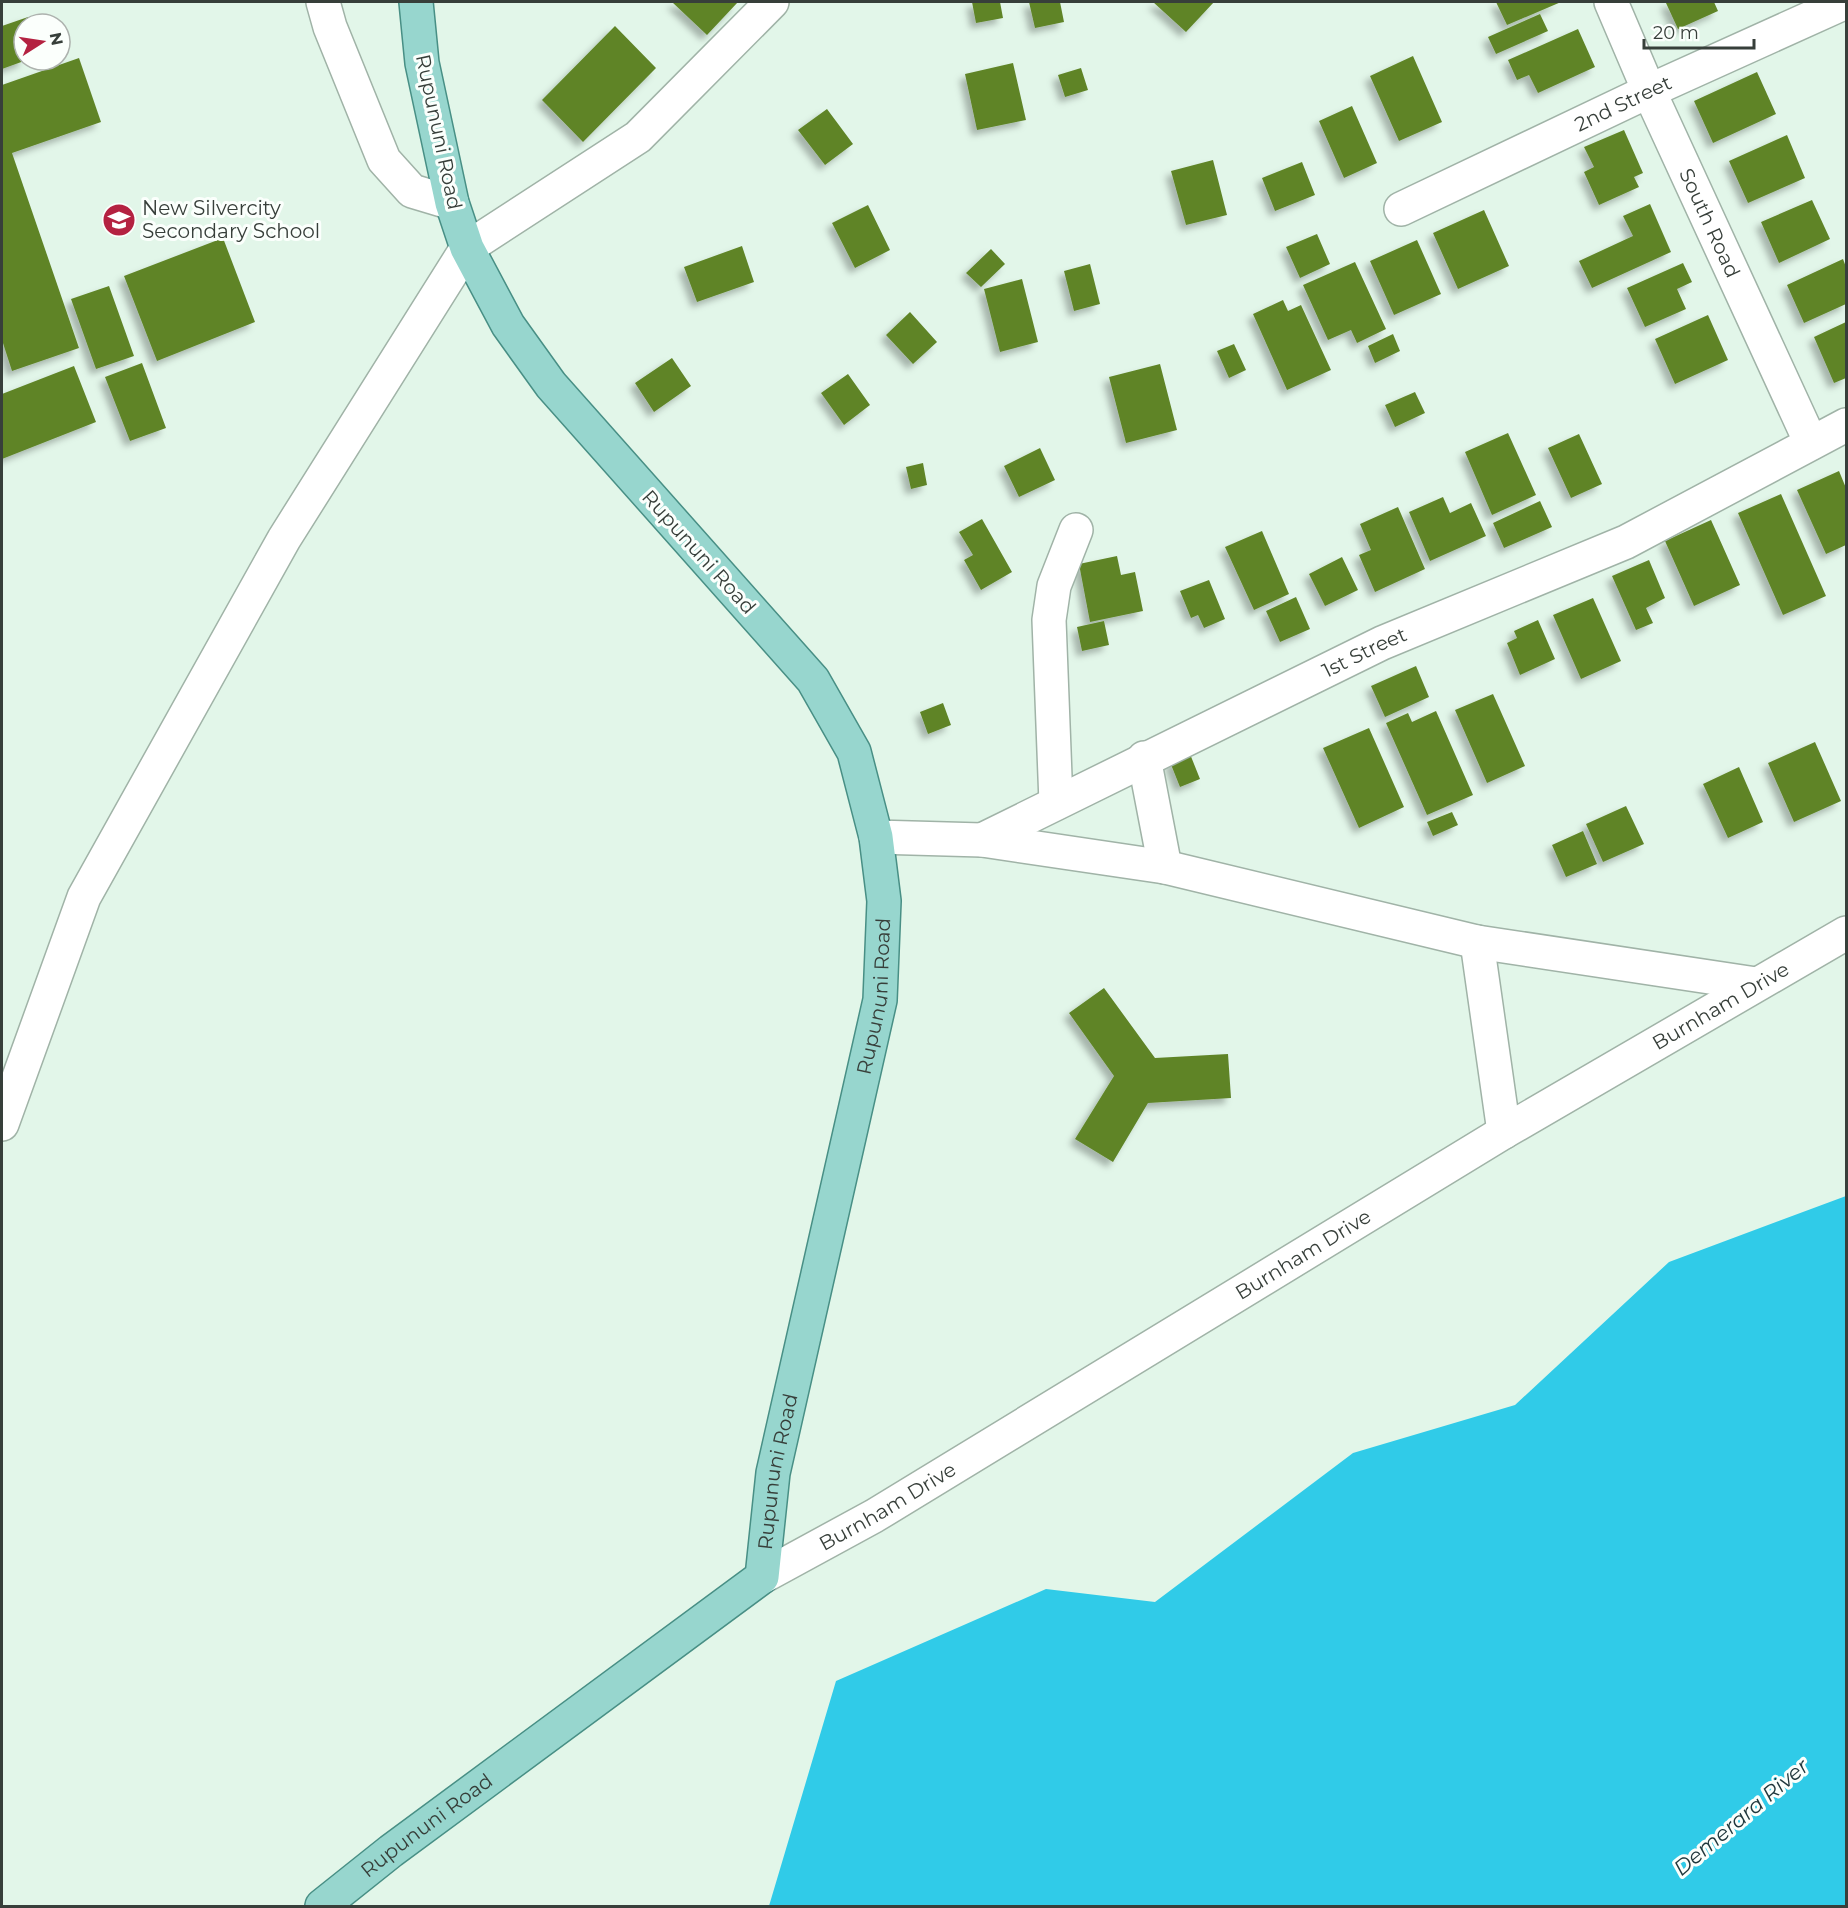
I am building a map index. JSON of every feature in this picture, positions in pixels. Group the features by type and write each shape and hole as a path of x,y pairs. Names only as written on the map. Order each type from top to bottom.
{"main road":[{"name":"Rupununi Road","path":"322,1906 391,1851 762,1576 773,1473 880,1000 884,901 876,837 854,752 813,680 551,385 508,325 467,248 452,203 422,63 416,2"}],"street":[{"path":"323,2 330,27 384,160 412,191 452,203"},
{"path":"2,1124 84,897 284,539 467,248 638,137 772,2"},
{"name":"South Road","path":"1611,2 1649,91 1811,442"},
{"name":"2nd Street","path":"1401,209 1649,91 1846,3"},
{"name":"1st Street","path":"876,837 982,840 1144,758 1382,643 1626,542 1846,425"},
{"path":"1056,802 1049,620 1054,586 1076,530"},
{"path":"1144,758 1165,867"},
{"path":"982,840 1165,867 1477,942 1756,984"},
{"name":"Burnham Drive","path":"762,1576 874,1516 1504,1132 1846,933"},
{"path":"1477,942 1504,1132"}],"water":[{"name":"Demerara River","path":"1846,1196 1846,1906 769,1906 836,1681 1046,1589 1155,1602 1353,1453 1515,1405 1669,1262"}],"building":[{"path":"672,2 738,2 707,35"},
{"path":"972,2 1000,2 1003,18 976,23"},
{"path":"1029,2 1060,2 1064,22 1035,28"},
{"path":"1153,2 1214,2 1186,32"},
{"path":"1496,2 1561,2 1507,25"},
{"path":"1714,2 1718,11 1678,29 1666,3"},
{"path":"1540,14 1548,31 1496,54 1488,37"},
{"path":"12,23 12,65 2,69 2,26"},
{"path":"615,26 656,68 583,142 542,100"},
{"path":"1578,29 1595,67 1538,93 1529,75 1517,80 1508,60"},
{"path":"1413,56 1442,122 1399,141 1370,76"},
{"path":"79,58 101,122 12,153 79,348 12,371 2,340 2,85 39,72 72,72 72,60"},
{"path":"1013,63 1026,120 977,130 965,74"},
{"path":"1081,68 1088,90 1065,97 1058,75"},
{"path":"1757,72 1776,114 1713,143 1694,101"},
{"path":"1352,106 1377,163 1344,178 1319,121"},
{"path":"827,109 853,144 825,165 798,130"},
{"path":"1624,130 1643,173 1634,177 1639,187 1599,205 1584,172 1594,167 1584,147"},
{"path":"1787,135 1805,178 1748,203 1729,161"},
{"path":"1213,160 1227,215 1186,225 1171,171"},
{"path":"1302,162 1315,195 1275,211 1262,178"},
{"path":"1812,200 1830,239 1779,263 1761,222"},
{"path":"1650,204 1671,252 1592,288 1579,261 1633,236 1623,216"},
{"path":"868,205 890,250 855,268 832,223"},
{"path":"1484,210 1509,266 1458,289 1433,233"},
{"path":"1317,234 1330,264 1300,278 1286,247"},
{"path":"223,238 255,322 157,361 124,276"},
{"path":"1417,240 1441,294 1394,315 1370,261"},
{"path":"742,246 754,282 697,302 684,267"},
{"path":"991,249 1005,264 981,287 966,273"},
{"path":"1843,259 1846,267 1846,304 1804,323 1787,285"},
{"path":"1355,262 1386,329 1357,343 1351,330 1328,340 1303,285"},
{"path":"1683,263 1692,282 1677,289 1686,309 1645,327 1627,288"},
{"path":"1090,264 1100,304 1074,311 1064,271"},
{"path":"1022,279 1038,342 1000,352 984,289"},
{"path":"109,286 134,356 96,369 71,299"},
{"path":"1283,300 1288,311 1301,305 1331,370 1287,390 1253,314"},
{"path":"910,312 937,342 913,364 886,335"},
{"path":"1708,315 1728,360 1675,384 1655,339"},
{"path":"1846,322 1846,378 1834,383 1814,337"},
{"path":"1393,334 1400,351 1375,363 1368,346"},
{"path":"1234,344 1246,370 1229,378 1217,351"},
{"path":"672,358 691,386 654,412 635,383"},
{"path":"142,363 166,428 130,441 105,377"},
{"path":"1160,364 1177,430 1126,443 1109,377"},
{"path":"74,366 96,422 2,459 2,394"},
{"path":"848,374 870,405 844,425 821,393"},
{"path":"1415,392 1425,413 1395,427 1385,405"},
{"path":"1508,433 1536,495 1492,515 1465,452"},
{"path":"1579,434 1602,484 1571,498 1548,448"},
{"path":"1040,448 1055,480 1019,497 1004,466"},
{"path":"923,463 927,485 911,489 906,467"},
{"path":"1839,471 1846,488 1846,545 1826,554 1797,490"},
{"path":"1781,494 1826,596 1783,615 1738,513"},
{"path":"1443,497 1450,513 1471,503 1486,536 1430,561 1409,512"},
{"path":"1540,501 1552,527 1504,548 1493,523"},
{"path":"1398,507 1425,569 1375,592 1359,555 1371,550 1360,524"},
{"path":"982,519 1012,572 981,590 964,560 973,555 959,532"},
{"path":"1711,520 1740,585 1694,606 1665,541"},
{"path":"1262,531 1289,594 1254,610 1225,547"},
{"path":"1117,556 1121,575 1135,572 1143,611 1090,622 1079,564"},
{"path":"1342,557 1358,590 1325,606 1309,574"},
{"path":"1649,560 1665,598 1646,608 1653,623 1636,630 1612,576"},
{"path":"1209,580 1225,619 1204,628 1198,615 1191,618 1180,591"},
{"path":"1296,597 1310,629 1280,642 1266,611"},
{"path":"1593,598 1621,661 1581,679 1553,615"},
{"path":"1538,620 1555,659 1520,675 1507,643 1517,638 1514,631"},
{"path":"1104,621 1109,645 1082,651 1077,627"},
{"path":"1416,666 1429,697 1385,717 1371,686"},
{"path":"1493,694 1525,766 1487,783 1455,710"},
{"path":"943,703 951,725 928,734 920,712"},
{"path":"1436,711 1473,795 1427,815 1386,723 1408,713 1412,722"},
{"path":"1369,728 1404,807 1359,828 1323,748"},
{"path":"1815,742 1841,801 1794,822 1768,763"},
{"path":"1190,754 1200,779 1180,787 1170,762"},
{"path":"1739,767 1763,822 1728,838 1703,784"},
{"path":"1626,806 1644,844 1603,862 1586,824"},
{"path":"1452,812 1458,825 1433,836 1427,822"},
{"path":"1583,831 1597,864 1566,877 1552,845"},
{"path":"1104,988 1155,1058 1228,1054 1231,1098 1148,1103 1113,1162 1075,1139 1114,1076 1069,1013"}],"place":[{"name":"New Silvercity Secondary School","path":"119,220"}]}
